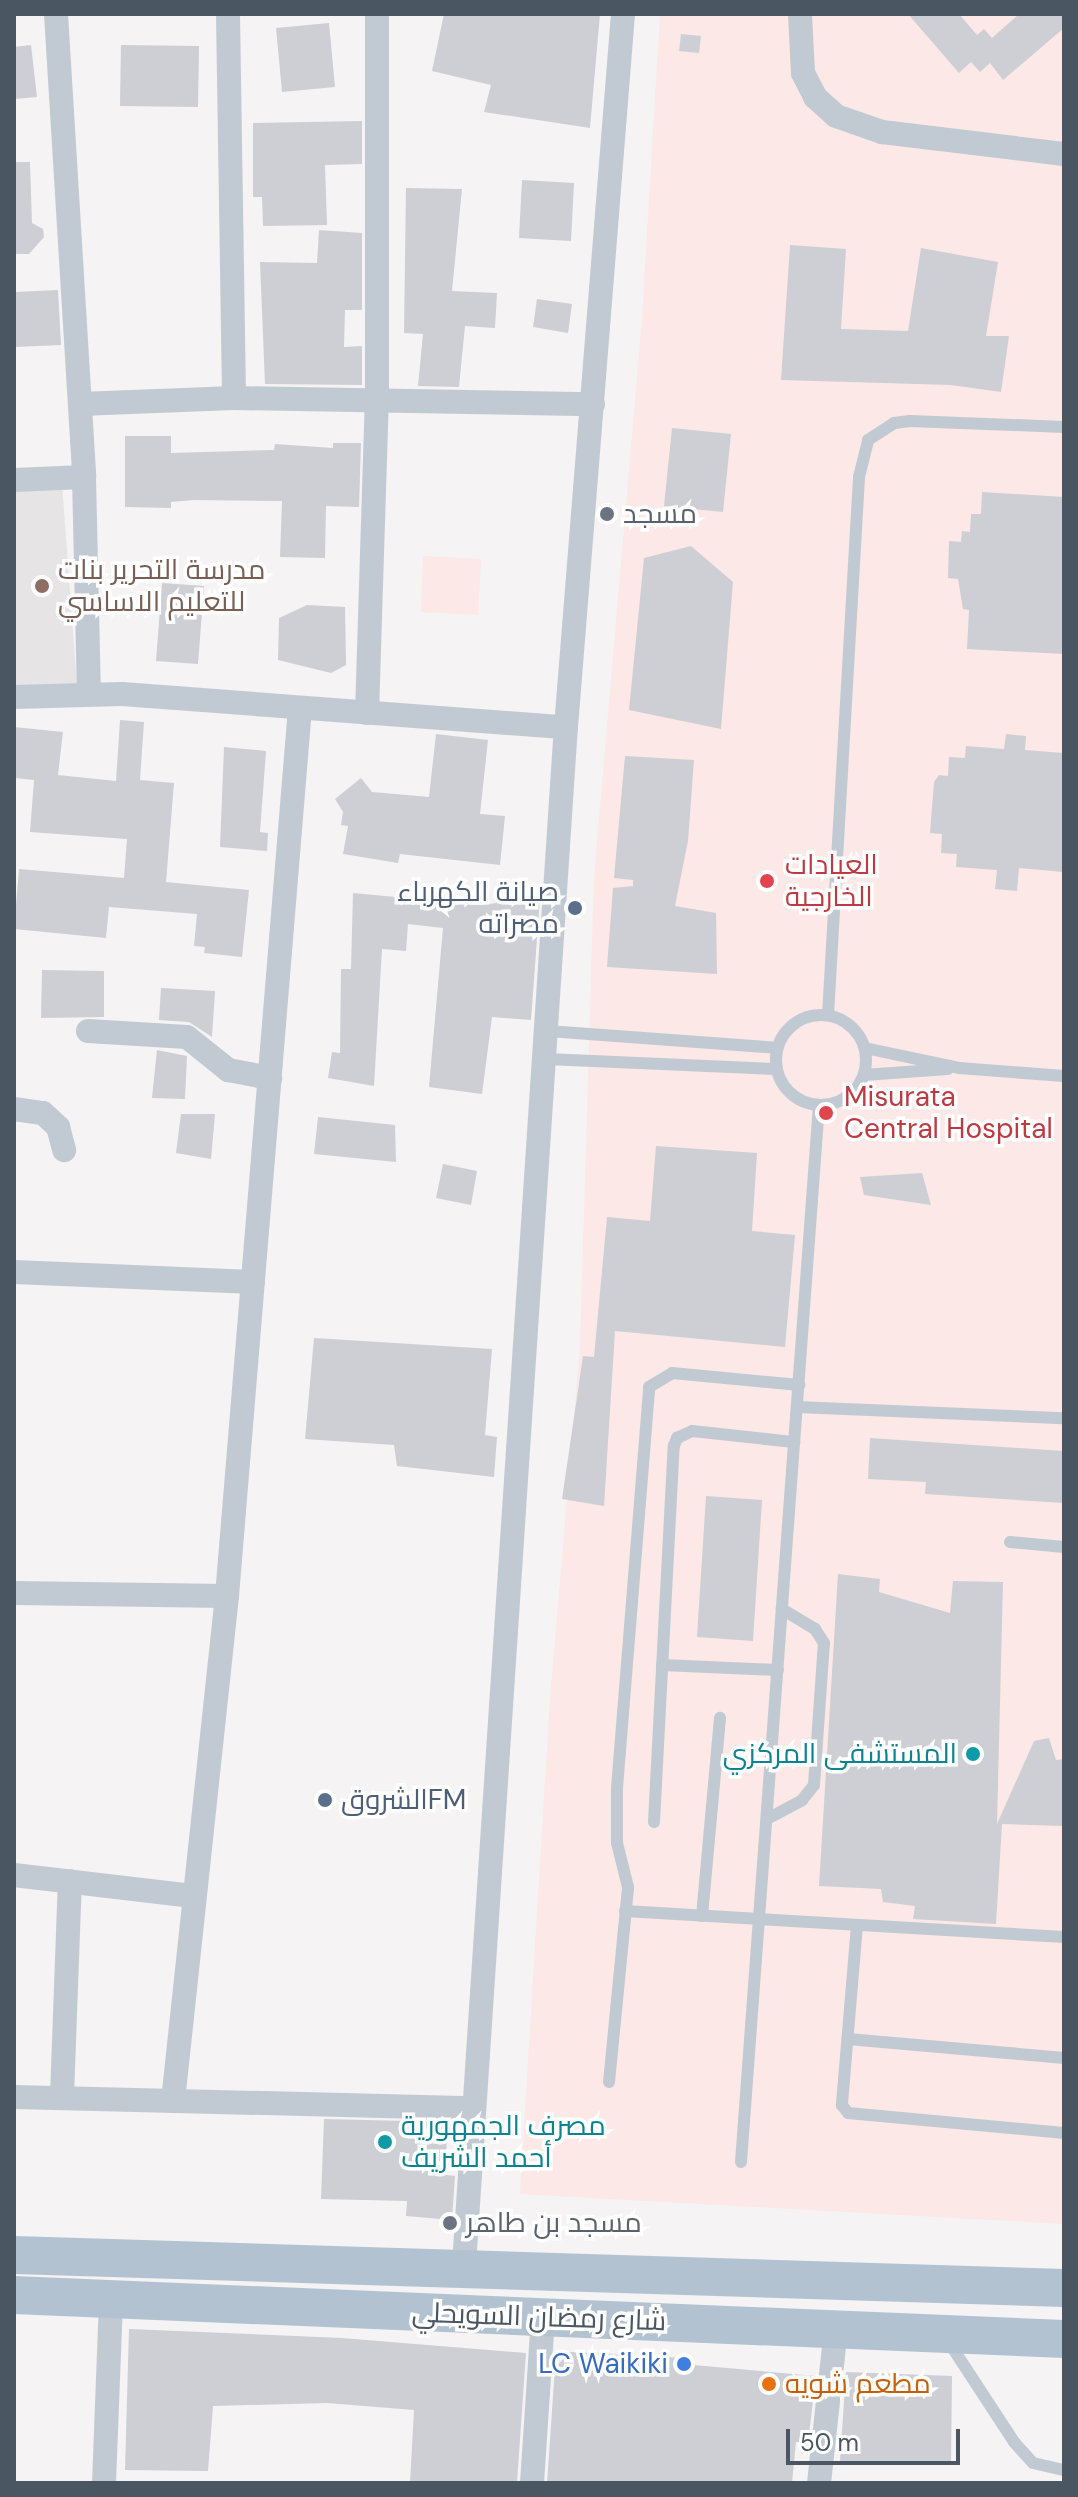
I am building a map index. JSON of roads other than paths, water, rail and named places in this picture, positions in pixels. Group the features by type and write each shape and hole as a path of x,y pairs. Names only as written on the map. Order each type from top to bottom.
{"main road":[{"name":"شارع رمضان السويحلي","path":"14,2255 464,2265 1064,2288"},
{"name":"شارع رمضان السويحلي","path":"14,2295 1064,2339"}],"street":[{"path":"56,14 84,477 89,693"},
{"path":"228,14 234,398"},
{"path":"367,713 377,401 377,14"},
{"path":"464,2265 472,2108 547,1059 566,727 623,14"},
{"path":"800,14 803,73 815,97 836,116 882,132 1064,154"},
{"path":"80,404 234,398 593,404"},
{"path":"14,480 84,477"},
{"path":"14,697 89,693 566,727"},
{"path":"173,2101 227,1596 300,708"},
{"path":"88,1031 187,1037 228,1070 270,1078"},
{"path":"14,1109 43,1113 58,1127 64,1150"},
{"path":"14,1272 253,1282"},
{"path":"14,1593 227,1596"},
{"path":"14,1875 193,1896"},
{"path":"62,2096 70,1881"},
{"path":"14,2097 472,2108"},
{"path":"104,2483 111,2301"},
{"path":"532,2483 543,2317"},
{"path":"819,2483 836,2329"}],"lane":[{"path":"828,1015 859,477 868,440 894,423 910,421 1064,427"},
{"path":"828,1015 852,1026 865,1048 864,1075 847,1098 819,1105 792,1095 777,1069 777,1048 791,1025 828,1015"},
{"path":"548,1031 777,1048"},
{"path":"865,1048 959,1068 1064,1076"},
{"path":"547,1059 777,1069"},
{"path":"864,1075 959,1068"},
{"path":"741,2162 819,1105"},
{"path":"609,2082 628,1887 617,1843 617,1788 649,1387 672,1373 799,1385"},
{"path":"797,1407 1064,1418"},
{"path":"654,1822 677,1438 692,1431 794,1442"},
{"path":"1010,1542 1064,1547"},
{"path":"767,1819 802,1800 814,1785 824,1643 815,1629 782,1609"},
{"path":"662,1665 778,1670"},
{"path":"702,1916 720,1718"},
{"path":"625,1911 1064,1937"},
{"path":"857,1925 842,2105 855,2117 1064,2133"},
{"path":"848,2039 1064,2058"},
{"path":"943,2333 1014,2442 1033,2463 1064,2470"}],"place":[{"name":"مسجد","path":"607,514"},
{"name":"مدرسة التحرير بنات للتعليم الاساسي","path":"42,586"},
{"name":"العيادات الخارجية","path":"767,881"},
{"name":"صيانة الكهرباء مصراته","path":"575,908"},
{"name":"Misurata Central Hospital","path":"826,1113"},
{"name":"المستشفى المركزي","path":"973,1754"},
{"name":"الشروقFM","path":"325,1800"},
{"name":"مصرف الجمهورية أحمد الشريف","path":"385,2142"},
{"name":"مسجد بن طاهر","path":"450,2223"},
{"name":"LC Waikiki","path":"684,2364"},
{"name":"مطعم شويه","path":"769,2384"}]}
